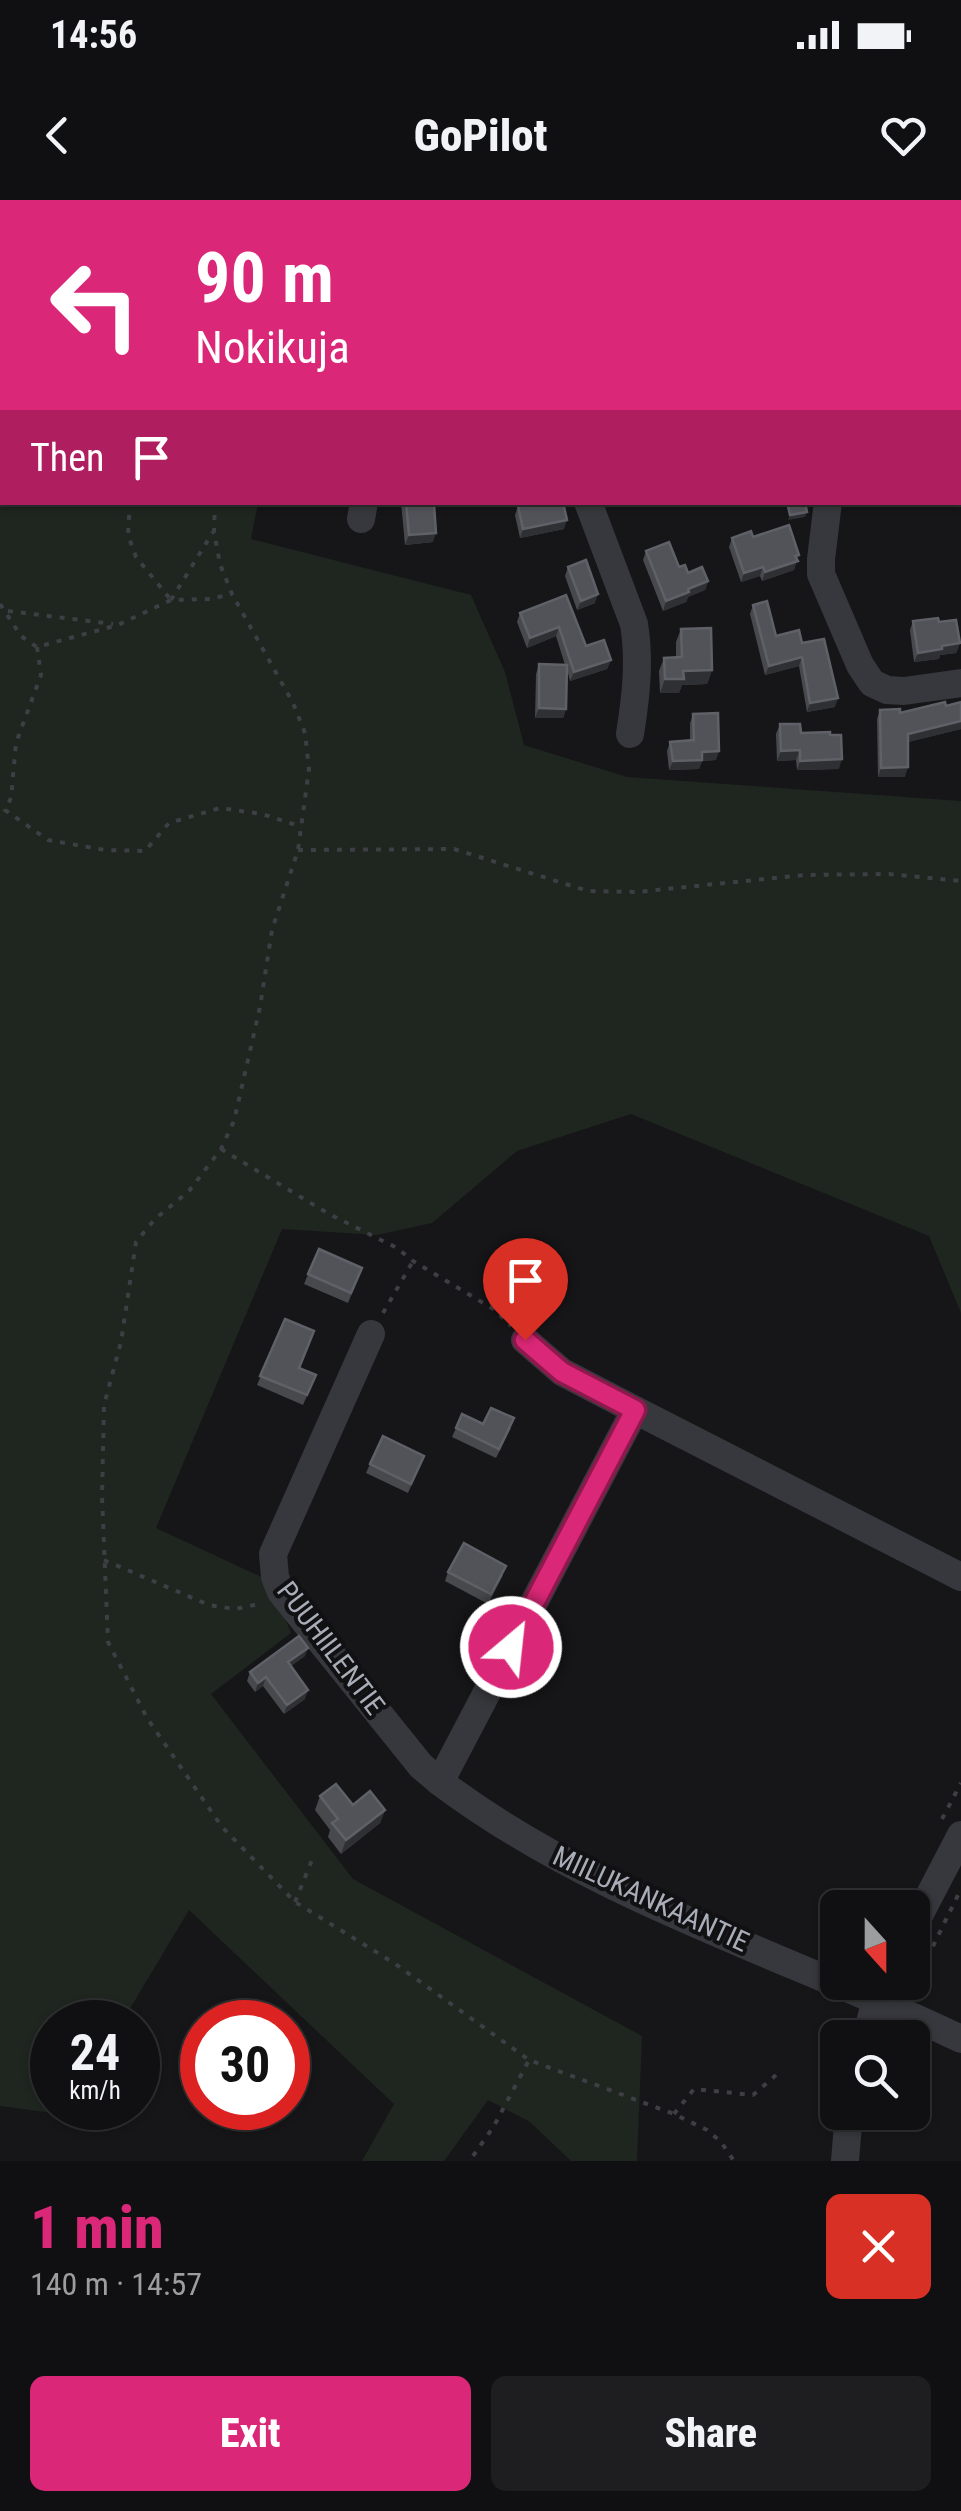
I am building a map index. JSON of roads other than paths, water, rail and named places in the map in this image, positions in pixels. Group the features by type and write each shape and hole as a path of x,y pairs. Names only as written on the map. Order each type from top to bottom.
{"street":[{"path":"589,505 634,624 637,685 630,734"},
{"path":"828,505 821,574 860,665 872,682 887,690 904,691 961,683"},
{"name":"PUUHIILENTIE","path":"372,1334 273,1554 276,1577 281,1592 421,1766 440,1782"},
{"path":"525,1340 562,1372 961,1577"},
{"path":"440,1782 635,1410"},
{"name":"MIILUKANKAANTIE","path":"440,1782 575,1868 640,1900 820,1970"},
{"path":"930,1894 961,1835"},
{"name":"MIILUKANKAANTIE","path":"893,2000 961,2039"},
{"path":"846,2161 848,2130"}]}
